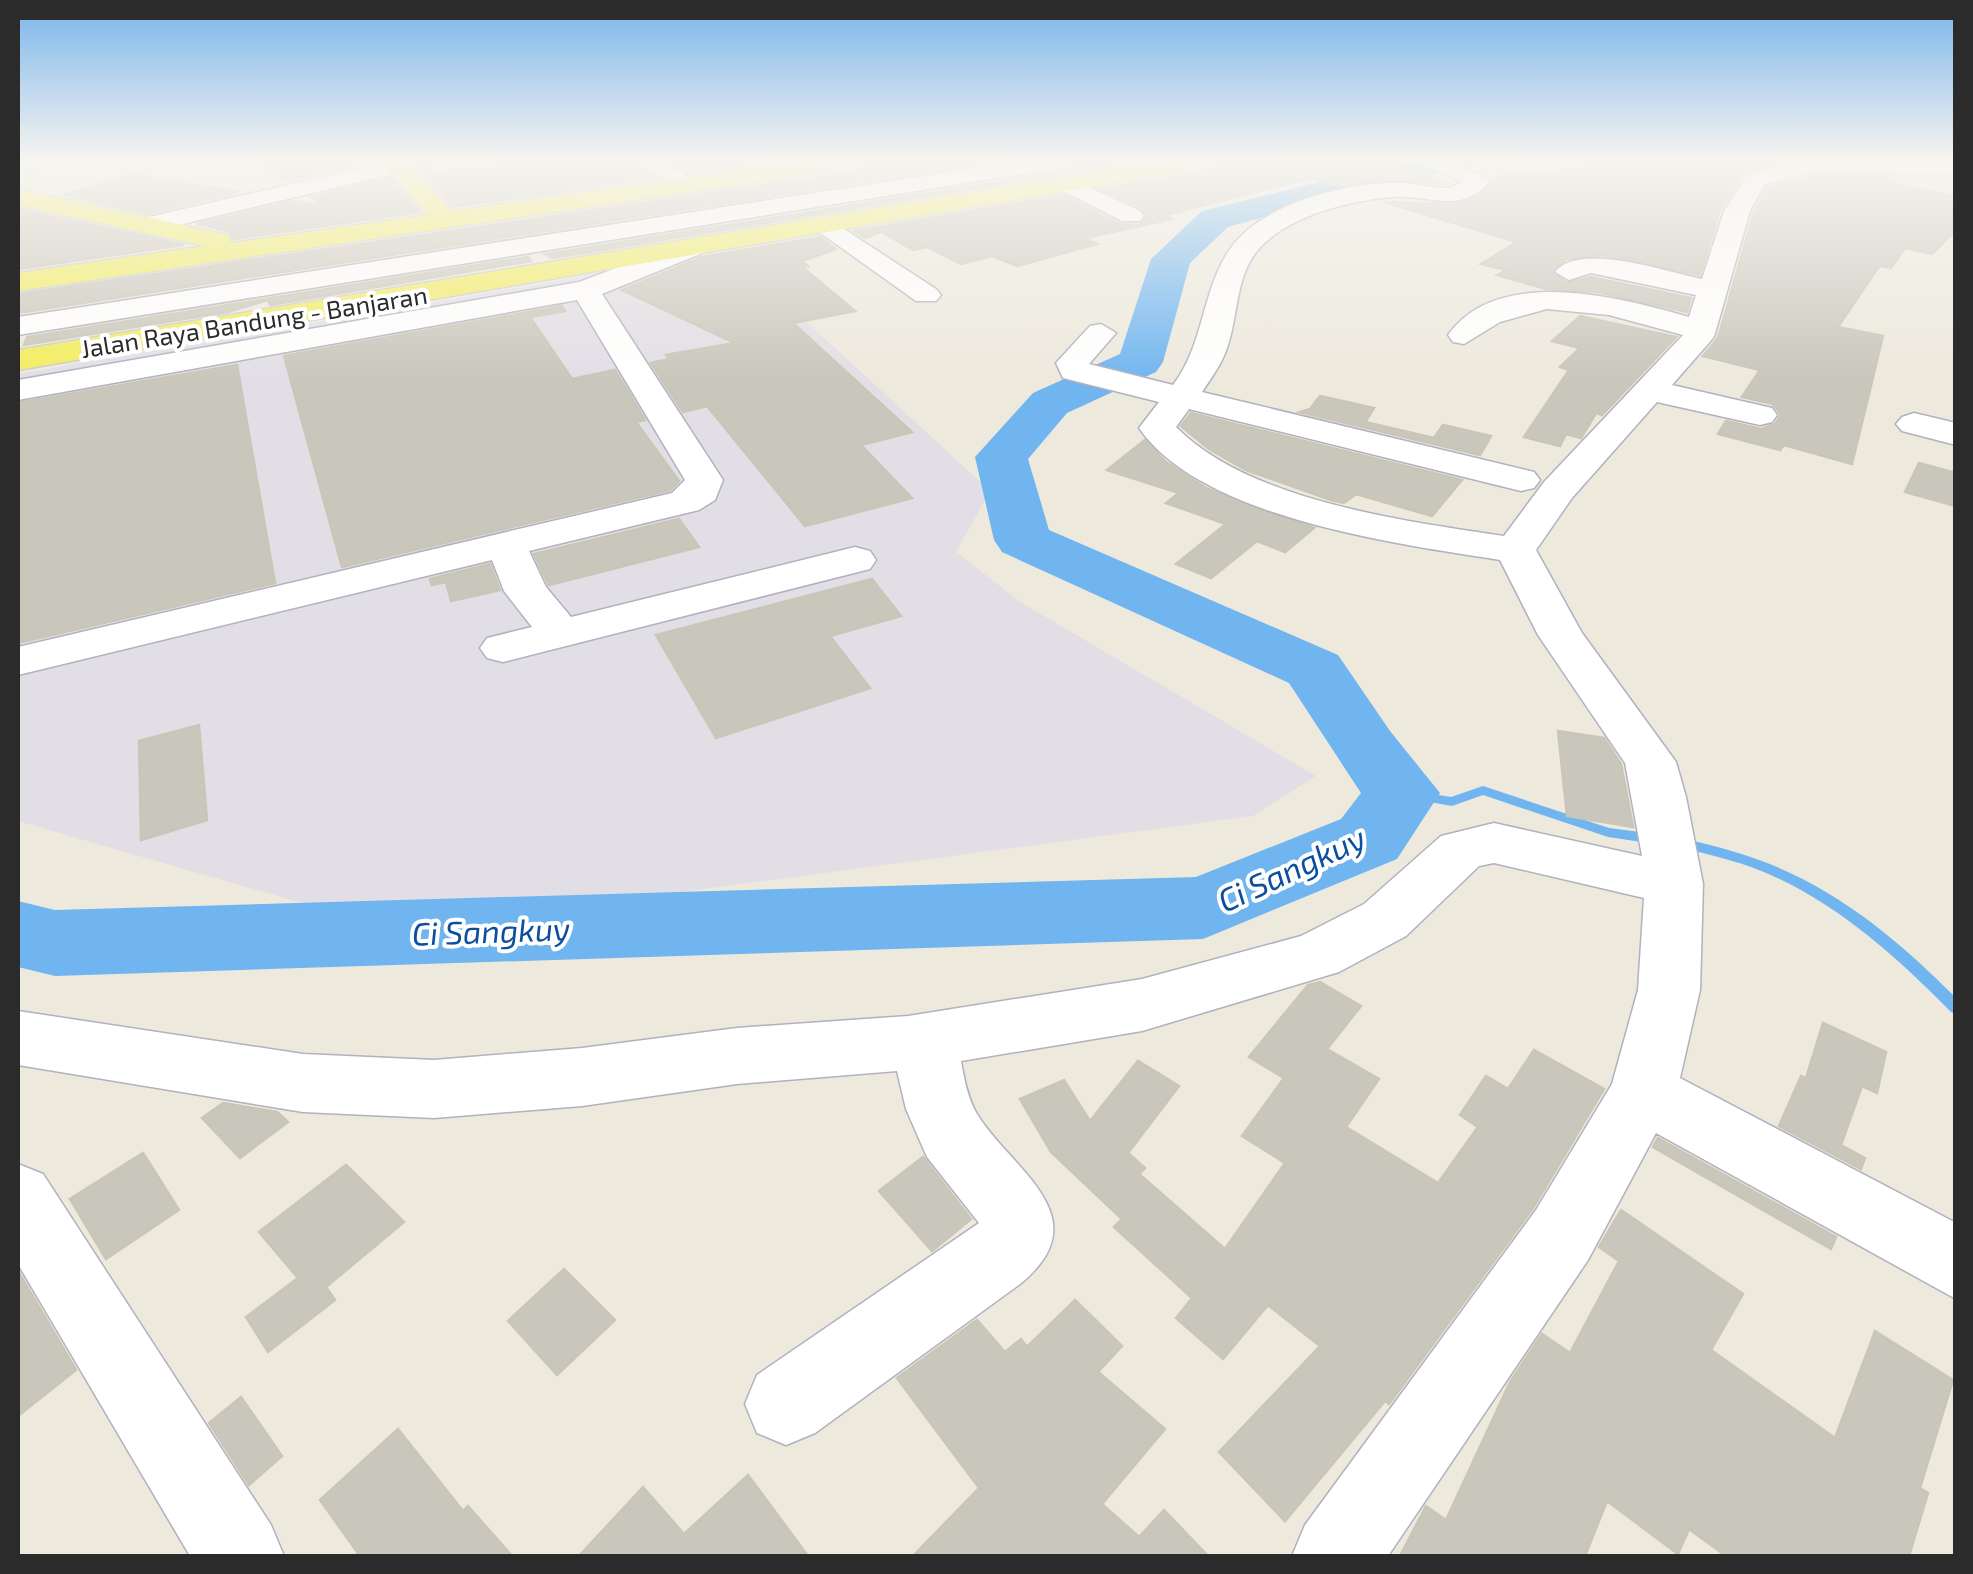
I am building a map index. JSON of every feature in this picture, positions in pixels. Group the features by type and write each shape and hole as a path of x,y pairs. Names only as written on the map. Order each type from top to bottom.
{"main road":[{"path":"194,234 260,247"},
{"path":"24,281 346,234"},
{"name":"Jalan Raya Bandung - Banjaran","path":"18,360 766,234"}],"street":[{"path":"18,326 626,234"},
{"path":"839,234 926,295"},
{"path":"1260,234 1243,252 1229,279 1208,357 1165,395 1156,428 1163,438 1210,470 1323,511 1515,550 1561,634 1650,762 1669,859 1669,990 1643,1092 1562,1235 1336,1556"},
{"path":"1515,550 1558,490 1700,330 1729,234"},
{"path":"260,247 286,283"},
{"path":"18,390 585,290 664,262 690,248"},
{"path":"1569,272 1588,264 1710,289"},
{"path":"18,309 36,303 24,281"},
{"path":"18,660 685,502 701,492 704,480 585,290"},
{"path":"1464,335 1495,312 1560,299 1600,302 1700,330"},
{"path":"1100,333 1072,363 1076,371 1522,480"},
{"path":"1650,390 1760,415"},
{"path":"1914,424 1956,434"},
{"path":"505,542 526,591 561,634"},
{"path":"503,648 855,560"},
{"path":"18,1038 255,1078 434,1089 924,1040 1142,1005 1318,955 1385,920 1461,850 1494,842 1669,859"},
{"path":"786,1404 990,1261 1016,1232 1016,1214 961,1150 934,1102 924,1040"},
{"path":"1643,1092 1956,1263"},
{"path":"18,1198 240,1556"}],"shaded area":[{"path":"730,251 990,491 956,552 1022,603 1316,776 1253,816 396,930 18,821 18,374"}],"building":[{"path":"19,234 138,234 184,245 18,269"},
{"path":"231,234 264,234 233,239"},
{"path":"426,234 524,234 18,313 18,294"},
{"path":"668,234 696,234 553,258 545,254"},
{"path":"885,234 1101,234 1085,238 1097,244 1017,266 992,256 961,264 927,247 913,250"},
{"path":"1492,234 1712,234 1700,275 1603,255 1566,259 1551,271 1567,283 1591,277 1691,298 1687,312 1597,292 1546,289 1497,275 1507,270 1481,264 1517,242"},
{"path":"1748,234 1952,234 1932,254 1905,248 1891,268 1879,266 1838,327 1883,336 1852,464 1784,445 1780,450 1718,434 1726,421 1761,429 1775,424 1781,415 1773,404 1742,397 1760,370 1703,356 1718,338"},
{"path":"820,237 836,249 802,261 808,266 802,267 855,311 793,323 912,432 861,445 912,498 805,526 707,406 683,412 651,363 669,359 666,355 735,343 622,290 702,257"},
{"path":"528,257 531,261 270,305 268,300 228,312 24,345 27,337"},
{"path":"562,306 565,311 530,317 572,379 615,370 645,420 636,422 679,481 670,490 342,567 284,356"},
{"path":"1580,316 1676,337 1602,415 1596,413 1581,438 1566,434 1560,446 1524,437 1569,370 1560,367 1580,348 1552,341"},
{"path":"237,365 275,583 18,643 18,403"},
{"path":"1320,396 1374,408 1365,422 1434,438 1443,425 1491,436 1480,455 1300,412 1310,409"},
{"path":"1191,413 1462,480 1432,516 1356,494 1344,503 1331,500 1246,470 1209,449 1181,426"},
{"path":"1145,440 1166,462 1206,488 1314,528 1285,552 1257,541 1211,578 1176,564 1226,524 1166,503 1179,493 1107,470"},
{"path":"1919,463 1956,473 1956,506 1905,492"},
{"path":"679,519 699,547 549,585 534,554"},
{"path":"490,564 500,590 451,601 446,582 432,585 430,579"},
{"path":"872,579 901,616 830,636 870,688 716,738 656,635"},
{"path":"199,725 207,820 141,840 139,741"},
{"path":"1558,731 1604,738 1621,764 1633,827 1567,816"},
{"path":"1320,982 1361,1006 1327,1049 1379,1079 1346,1127 1438,1183 1478,1127 1460,1115 1486,1076 1508,1089 1534,1050 1604,1089 1533,1208 1389,1404 1385,1401 1285,1521 1219,1452 1320,1346 1268,1305 1223,1359 1176,1318 1192,1298 1114,1227 1122,1219 1051,1152 1020,1099 1064,1080 1090,1121 1138,1061 1179,1086 1128,1153 1145,1168 1139,1174 1225,1249 1285,1163 1242,1136 1284,1078 1249,1057 1308,985"},
{"path":"1823,1023 1886,1052 1877,1093 1862,1086 1841,1145 1865,1158 1861,1169 1779,1126 1801,1076 1806,1078"},
{"path":"223,1103 277,1112 288,1122 240,1158 202,1118"},
{"path":"1658,1138 1836,1237 1831,1249 1653,1147"},
{"path":"143,1153 179,1210 106,1259 70,1199"},
{"path":"923,1157 971,1219 932,1251 879,1191"},
{"path":"346,1165 404,1222 326,1287 335,1300 268,1352 246,1317 298,1278 259,1232"},
{"path":"1621,1210 1743,1294 1711,1350 1835,1438 1875,1331 1953,1380 1920,1488 1928,1493 1909,1556 1726,1556 1689,1529 1678,1554 1607,1501 1585,1556 1400,1556 1426,1506 1446,1520 1510,1382 1542,1334 1570,1353 1619,1261 1599,1247"},
{"path":"564,1269 615,1320 557,1375 508,1321"},
{"path":"18,1271 76,1370 18,1416"},
{"path":"1075,1300 1122,1346 1098,1372 1165,1429 1102,1504 1139,1537 1164,1510 1208,1556 913,1556 979,1488 897,1378 977,1320 1005,1352 1021,1339 1027,1347"},
{"path":"241,1397 282,1456 249,1485 209,1423"},
{"path":"398,1429 463,1511 468,1506 512,1556 360,1556 320,1500"},
{"path":"748,1475 808,1556 579,1556 643,1487 684,1534"}],"waterway":[{"name":"Ci Sangkuy","path":"18,934 55,943 1203,908 1369,839 1402,793 1364,748 1314,669 1023,540 1001,457 1050,403 1140,362 1171,259 1198,234"},
{"path":"1402,793 1452,802 1483,790 1608,832 1655,839"},
{"path":"1680,843 1759,865 1831,902 1897,951 1956,1008"}]}
